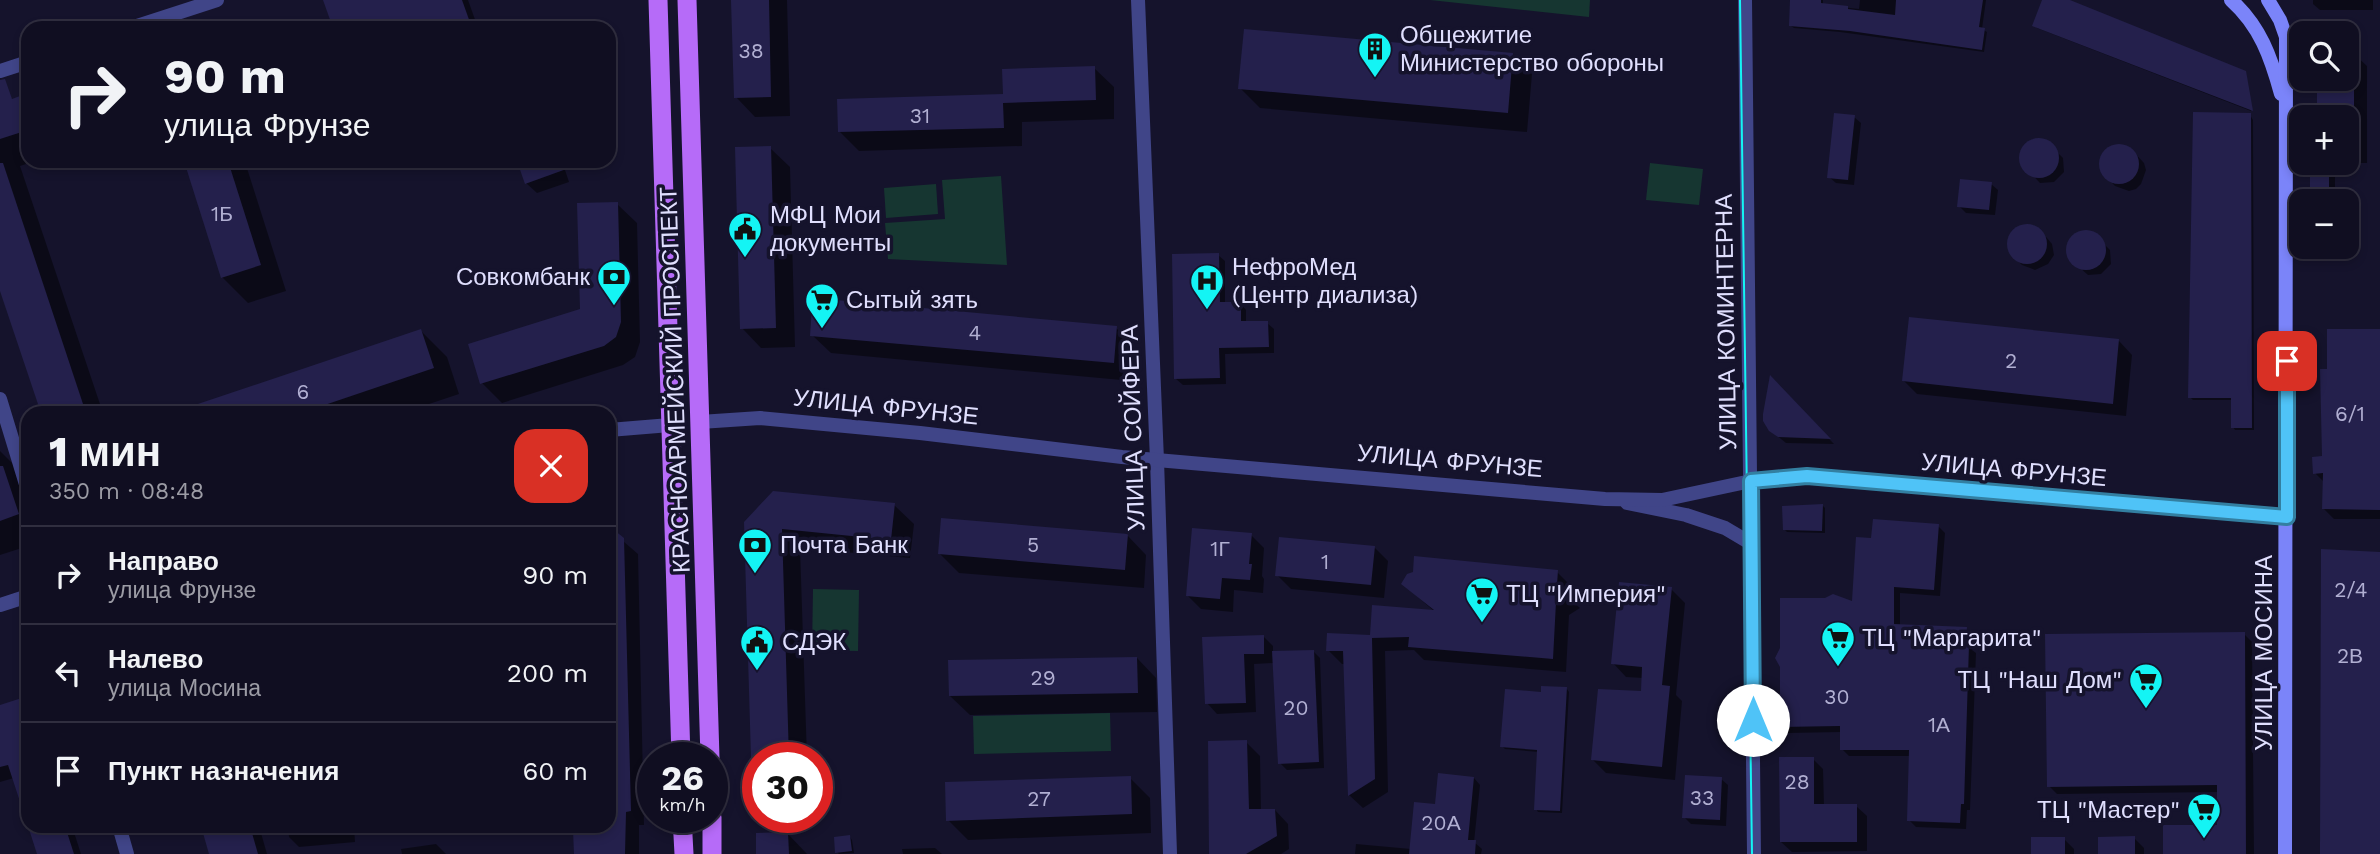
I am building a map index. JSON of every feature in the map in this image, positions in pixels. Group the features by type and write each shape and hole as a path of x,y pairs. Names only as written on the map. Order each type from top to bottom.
{"main road":[{"name":"КРАСНОАРМЕЙСКИЙ ПРОСПЕКТ","path":"658,0 680,742"},
{"name":"КРАСНОАРМЕЙСКИЙ ПРОСПЕКТ","path":"687,0 710,742"},
{"path":"2231,0 2249,17 2265,43 2274,66 2286,115"},
{"path":"2268,0 2286,37 2286,115"},
{"name":"УЛИЦА МОСИНА","path":"2285,854 2286,115"},
{"name":"УЛИЦА ФРУНЗЕ","path":"670,425 700,422"},
{"path":"683,833 684,854"},
{"path":"712,833 712,854"}],"street":[{"path":"152,21 217,0"},
{"name":"УЛИЦА СОЙФЕРА","path":"1138,0 1170,854"},
{"name":"УЛИЦА КОМИНТЕРНА","path":"1745,0 1754,854"},
{"path":"0,71 21,64"},
{"path":"0,399 21,468"},
{"name":"УЛИЦА ФРУНЗЕ","path":"700,422 760,418 1157,460 1605,499 1662,499 1751,481 1807,476 2287,517"},
{"name":"УЛИЦА ФРУНЗЕ","path":"616,429 670,425"},
{"path":"1605,499 1686,515 1726,528 1752,544"},
{"path":"0,605 21,598"},
{"path":"121,833 127,854"}],"green space":[{"path":"1430,0 1590,0 1589,17"},
{"path":"1650,163 1703,169 1699,205 1646,200"},
{"path":"1001,176 1007,265 888,259 885,223 945,219 942,180"},
{"path":"936,184 938,214 886,218 884,188"},
{"path":"813,589 859,590 858,651 812,650"},
{"path":"1110,713 1111,751 974,754 973,716"}],"building":[{"path":"323,0 462,0 470,21 330,21"},
{"path":"731,0 769,0 771,97 734,98"},
{"path":"1790,0 1821,0 1821,3 1848,6 1848,9 1895,15 1896,0 1983,0 1979,27 1985,28 1982,50 1850,31 1789,26"},
{"path":"2042,0 2070,0 2246,71 2253,111 2032,26"},
{"name":"Общежитие Министерство обороны","path":"1244,29 1513,53 1508,113 1238,89"},
{"path":"1095,66 1096,100 1003,103 1004,128 838,132 837,99 1003,94 1002,69"},
{"path":"5,79 12,99 21,96 21,132 0,139 0,80"},
{"path":"2317,91 2354,91 2354,105 2317,105"},
{"path":"2193,112 2251,113 2252,428 2231,428 2231,398 2188,398"},
{"path":"1834,113 1855,115 1848,180 1827,178"},
{"path":"2039,138 2053,144 2059,158 2053,172 2039,178 2025,172 2019,158 2025,144"},
{"path":"2119,144 2127,145 2133,150 2138,156 2138,172 2133,178 2127,183 2119,184 2111,183 2105,178 2100,172 2099,164 2100,156 2105,150 2111,145"},
{"path":"771,146 776,328 740,329 735,147"},
{"path":"0,163 3,163 84,406 39,406 0,291"},
{"path":"186,168 230,168 261,265 221,278"},
{"path":"519,168 569,168 525,184"},
{"path":"2310,175 2329,175 2329,189 2310,189"},
{"path":"1960,179 1992,182 1989,210 1957,207"},
{"path":"618,202 621,322 616,337 604,346 480,384 468,344 580,309 577,203"},
{"path":"2027,224 2041,230 2047,244 2041,258 2027,264 2013,258 2007,244 2013,230"},
{"path":"2086,230 2100,236 2106,250 2100,264 2086,270 2072,264 2066,250 2072,236"},
{"name":"НефроМед (Центр диализа)","path":"1219,253 1220,302 1241,302 1241,321 1268,321 1269,347 1219,348 1220,378 1174,379 1172,254"},
{"path":"836,300 1117,326 1114,363 810,336 812,306 835,308"},
{"path":"1909,317 2119,339 2113,404 1902,381"},
{"path":"421,329 434,368 322,406 192,406"},
{"path":"2327,329 2380,329 2380,510 2322,509 2323,473 2313,474 2312,457 2322,456 2320,369 2327,369"},
{"path":"1770,375 1831,439 1778,437 1769,431 1763,421 1763,414"},
{"path":"0,466 3,466 19,514 0,521"},
{"path":"773,491 895,503 891,540 782,529 789,742 751,742 744,522"},
{"path":"1823,504 1822,531 1783,530 1782,506"},
{"path":"941,518 1128,534 1125,570 938,554"},
{"path":"1873,519 1939,524 1934,590 1894,587 1894,624 1967,627 1966,645 1969,645 1964,804 1961,804 1960,823 1907,821 1909,750 1840,750 1840,726 1780,727 1780,667 1775,658 1780,648 1780,598 1825,598 1833,594 1852,601 1856,537 1871,538"},
{"path":"1192,528 1252,533 1250,580 1222,578 1220,599 1186,596"},
{"path":"616,532 624,538 631,811 626,812 625,854 574,854 573,833 616,833"},
{"path":"1279,537 1375,546 1371,585 1275,576"},
{"path":"2321,549 2380,552 2380,854 2320,854"},
{"name":"ТЦ \"Империя\"","path":"1414,556 1558,570 1557,585 1568,594 1556,602 1553,659 1408,647 1409,637 1372,638 1375,779 1348,796 1343,651 1326,651 1327,633 1370,635 1372,605 1434,610 1401,584 1407,574 1413,572"},
{"path":"1619,582 1672,587 1662,685 1670,686 1662,767 1591,760 1598,689 1641,691 1642,667 1611,664"},
{"name":"ТЦ \"Наш Дом\"","path":"2245,632 2246,854 2163,854 2163,825 2217,825 2217,785 2047,787 2045,634"},
{"path":"1264,635 1264,654 1244,654 1246,703 1205,704 1202,637"},
{"path":"1314,650 1319,762 1278,764 1272,651"},
{"path":"1137,657 1138,693 949,696 948,660"},
{"path":"1541,686 1567,687 1560,811 1534,810 1537,750 1500,747 1505,689 1541,692"},
{"path":"21,698 21,805 8,765 0,767 0,705"},
{"path":"1247,740 1249,809 1275,809 1277,836 1246,854 1209,854 1208,741"},
{"path":"1779,757 1814,757 1814,804 1857,804 1857,842 1780,842"},
{"path":"1438,773 1474,777 1468,840 1476,840 1475,854 1409,854 1414,802 1435,804"},
{"path":"1685,775 1722,777 1720,820 1682,818"},
{"path":"1131,776 1132,814 946,821 945,782"},
{"path":"30,833 67,833 74,854 37,854"},
{"path":"203,833 252,833 258,854 209,854"},
{"path":"756,833 788,833 789,854 756,854"},
{"path":"850,835 852,851 835,853 834,837"},
{"path":"2135,836 2135,854 2098,854 2098,837"},
{"path":"2031,837 2065,837 2065,854 2031,854"}],"tram line":[{"path":"1740,0 1752,854"}],"place":[{"name":"Общежитие Министерство обороны","path":"1375,79"},
{"name":"МФЦ Мои документы","path":"745,259"},
{"name":"Совкомбанк","path":"614,307"},
{"name":"НефроМед (Центр диализа)","path":"1207,311"},
{"name":"Сытый зять","path":"822,330"},
{"name":"Почта Банк","path":"755,575"},
{"name":"ТЦ \"Империя\"","path":"1482,624"},
{"name":"ТЦ \"Маргарита\"","path":"1838,668"},
{"name":"СДЭК","path":"757,672"},
{"name":"ТЦ \"Наш Дом\"","path":"2146,710"},
{"name":"ТЦ \"Мастер\"","path":"2204,840"}],"route":[{"path":"1753,720 1751,481 1807,476 2287,517 2287,361"}]}
